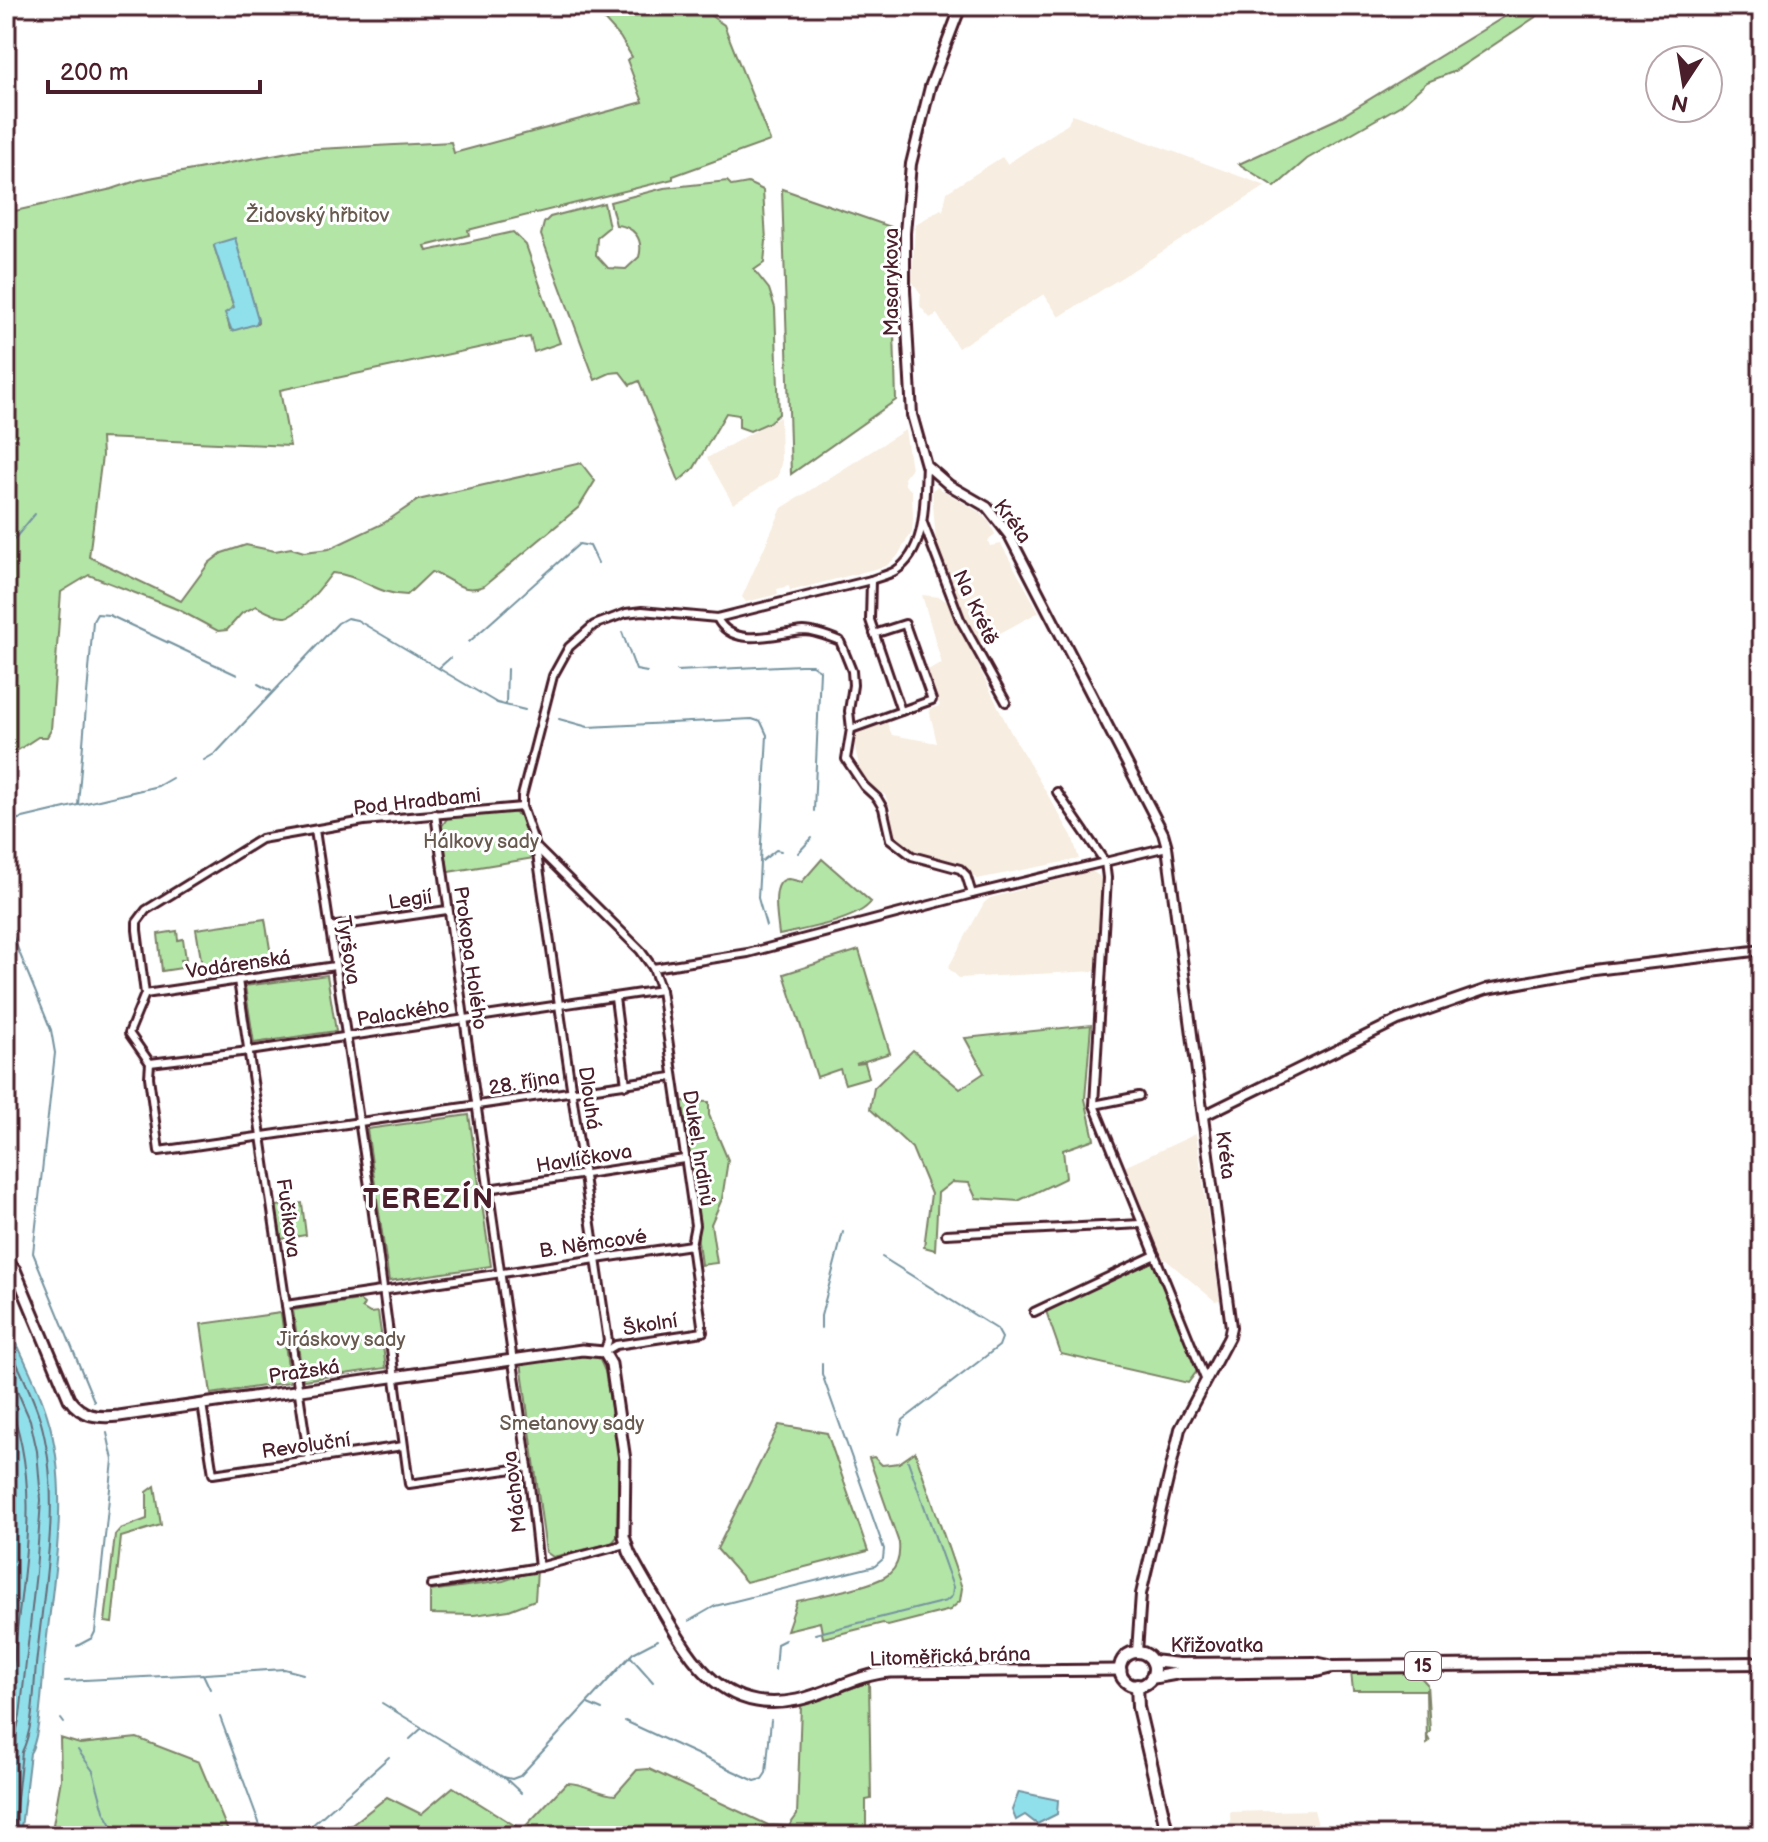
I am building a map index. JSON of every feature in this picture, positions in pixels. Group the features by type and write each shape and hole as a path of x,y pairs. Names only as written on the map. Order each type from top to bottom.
{"main road":[{"name":"Pražská","path":"6,1260 15,1270 64,1389 80,1411 90,1416 110,1417 582,1350 604,1352"},
{"path":"604,1352 611,1364 625,1460 626,1544"},
{"name":"Litoměřická brána","path":"626,1544 695,1664 719,1686 750,1699 798,1700 878,1673 1121,1670"},
{"path":"1137,1652 1123,1659 1121,1670 1128,1682 1137,1685 1140,1719 1168,1836"},
{"name":"15","path":"1137,1652 1146,1654 1152,1661"},
{"path":"1151,1678 1154,1670 1152,1661"},
{"name":"Křižovatka","path":"1152,1661 1179,1664 1315,1663 1332,1667"},
{"name":"15","path":"1137,1685 1151,1678 1179,1673 1316,1671 1332,1667 1762,1663"}],"street":[{"name":"Masarykova","path":"926,465 912,415 905,233 911,164 927,99 961,6"},
{"path":"522,807 522,796 550,684 569,647 579,635 610,618 642,611 717,618 871,580 895,571 908,559 923,523 926,465"},
{"name":"Kréta","path":"926,465 949,485 987,507 1009,535 1167,847 1231,1327 1229,1337 1180,1429 1141,1594 1137,1652"},
{"name":"Na Krétě","path":"923,523 960,619 1006,702"},
{"path":"871,580 870,620 901,711"},
{"path":"717,618 722,627 737,636 789,635 807,631 840,641 852,671 851,729 846,759 883,808 890,839 912,856 960,869 966,875 972,894"},
{"path":"851,729 932,700 905,624 874,634"},
{"path":"1057,792 1105,862 1107,878 1094,1105 1206,1381"},
{"name":"Pod Hradbami","path":"145,994 137,922 146,910 261,839 364,821 522,807"},
{"name":"Dlouhá","path":"522,807 536,847 573,1091 608,1341 604,1352"},
{"name":"Prokopa Holého","path":"435,814 488,1189"},
{"name":"Tyršova","path":"315,830 409,1484 528,1467"},
{"path":"536,847 640,950 653,968 733,955 1167,847"},
{"name":"Legií","path":"330,927 447,910"},
{"path":"1205,1115 1398,1020 1487,989 1586,971 1762,950"},
{"name":"Vodárenská","path":"145,994 335,966"},
{"name":"Dukel. hrdinů","path":"653,968 661,990 695,1225 691,1245 703,1332"},
{"name":"Fučíkova","path":"238,980 309,1461"},
{"name":"Palackého","path":"150,1063 661,990"},
{"path":"145,994 129,1033 150,1063"},
{"path":"615,998 626,1085"},
{"name":"28. října","path":"150,1063 149,1077 159,1151 672,1077"},
{"path":"1094,1105 1139,1096"},
{"name":"Havlíčkova","path":"488,1189 684,1159"},
{"name":"Máchova","path":"488,1189 528,1467 539,1567"},
{"path":"946,1234 1141,1224"},
{"name":"B. Němcové","path":"286,1305 691,1245"},
{"path":"1034,1312 1155,1255"},
{"name":"Školní","path":"604,1352 616,1345 703,1332"},
{"name":"Revoluční","path":"202,1404 213,1474 403,1446"},
{"path":"431,1585 539,1567 626,1544"}],"shaded area":[{"path":"1072,114 1266,186 1059,317 1044,294 958,348 937,314 930,318 920,306 921,294 912,281 915,225 941,209 943,211 947,192 1002,157 1007,164 1068,124"},
{"path":"780,417 781,463 778,477 733,504 707,458"},
{"path":"905,430 911,469 904,478 905,485 912,491 913,518 912,531 897,557 886,566 790,591 789,586 777,589 778,594 746,602 742,597 782,508"},
{"path":"937,487 979,512 989,522 995,534 988,541 990,546 1001,544 1039,612 978,645 952,593 936,543 932,490"},
{"path":"922,595 940,597 947,602 1010,731 1072,836 1079,859 977,879 955,864 913,853 893,837 891,809 885,795 862,780 852,734 887,723 892,735 937,743 929,709 940,706 927,670 942,664"},
{"path":"1092,871 1103,879 1096,971 959,978 948,968 984,903 990,898"},
{"path":"1196,1134 1220,1300 1215,1301 1165,1259 1161,1260 1122,1168"},
{"path":"1314,1810 1321,1836 1231,1836 1230,1812"}],"green space":[{"name":"Židovský hřbitov","path":"592,6 703,6 724,25 770,141 673,176 673,179 468,230 469,235 425,246 427,251 513,232 526,245 560,343 534,352 530,337 280,390 290,446 101,438 102,456 89,557 181,601 209,563 222,553 246,545 275,551 291,548 304,552 329,549 384,523 418,500 581,463 595,481 579,507 484,586 463,587 431,572 407,595 378,589 352,577 332,573 292,615 278,616 256,606 242,613 227,630 218,631 179,610 89,575 61,592 51,730 47,737 38,737 6,758 6,213 139,180 299,150 451,142 454,153 643,102 627,60 632,57 620,37","holes":["235,239 258,323 230,329 226,314 234,308 214,246"]},
{"path":"1522,6 1552,6 1453,72 1427,82 1401,105 1307,159 1275,187 1239,164 1337,119"},
{"path":"727,181 732,186 748,183 763,190 764,263 754,270 769,289 775,308 779,414 750,431 739,427 739,415 726,413 694,468 679,481 639,381 630,385 620,372 595,380 541,235 544,223 550,217 604,203 609,227 597,237 596,255 608,268 626,269 639,257 639,239 633,231 616,225 610,202 664,188"},
{"path":"782,189 891,227 896,400 791,474"},
{"name":"Hálkovy sady","path":"513,812 522,817 534,858 448,872 442,826 448,817"},
{"path":"822,859 871,902 864,909 842,919 779,935 778,886 788,879 802,882"},
{"path":"265,919 271,955 202,965 196,929"},
{"path":"177,931 178,940 183,939 186,959 181,960 182,968 162,971 158,934"},
{"path":"859,950 890,1053 856,1064 865,1063 869,1077 845,1084 840,1069 817,1077 784,974"},
{"path":"327,975 336,1031 254,1043 245,986"},
{"path":"1091,1025 1085,1099 1094,1139 1063,1150 1066,1178 1018,1201 976,1198 969,1183 952,1182 938,1193 935,1250 924,1247 931,1194 912,1148 870,1109 874,1088 913,1050 960,1089 984,1073 965,1038"},
{"path":"680,1101 709,1102 709,1115 728,1160 722,1199 711,1224 717,1263 701,1265"},
{"path":"469,1115 491,1266 389,1281 367,1129"},
{"path":"302,1203 306,1235 281,1239 276,1206"},
{"path":"1153,1261 1197,1371 1188,1383 1061,1354 1046,1311"},
{"name":"Jiráskovy sady","path":"359,1300 364,1304 362,1308 370,1313 378,1312 386,1368 303,1380 293,1310"},
{"path":"281,1313 290,1382 211,1394 201,1324"},
{"name":"Smetanovy sady","path":"576,1355 599,1358 605,1371 619,1455 617,1537 612,1543 553,1557 546,1552 521,1362"},
{"path":"779,1425 827,1433 868,1551 746,1582 717,1549"},
{"path":"915,1452 962,1588 960,1601 950,1610 823,1638 820,1622 787,1630 797,1601 873,1582 893,1570 898,1559 899,1543 869,1458 874,1457 882,1465 899,1463"},
{"path":"155,1486 161,1525 121,1537 112,1623 105,1622 115,1535 120,1529 147,1519 147,1492"},
{"path":"537,1570 535,1600 509,1610 474,1615 430,1614 430,1591 503,1581"},
{"path":"1351,1672 1417,1673 1427,1684 1430,1731 1427,1736 1430,1742 1427,1744 1426,1690 1353,1690"},
{"path":"869,1682 871,1799 866,1800 866,1836 338,1836 387,1797 421,1814 453,1787 522,1830 566,1783 615,1795 637,1770 649,1769 768,1825 789,1826 797,1815 801,1706"},
{"path":"60,1738 80,1744 137,1738 199,1762 230,1836 51,1836 61,1779"}],"water":[{"path":"235,238 258,319 256,324 232,331 225,313 234,307 214,246"},
{"path":"6,1319 47,1415 54,1445 59,1507 40,1710 30,1753 20,1836 6,1836"},
{"path":"1019,1792 1058,1800 1057,1814 1037,1824 1025,1815 1016,1820 1012,1810"}],"waterway":[{"path":"6,549 35,514"},
{"path":"469,642 579,544 590,546 598,563"},
{"path":"78,805 93,621 97,614 109,615 237,675"},
{"path":"204,760 216,753 338,623 347,618 357,620 497,703 525,710"},
{"path":"622,632 636,670 647,672"},
{"path":"439,668 450,658"},
{"path":"677,671 801,665 812,665 820,670 814,811"},
{"path":"506,704 507,669"},
{"path":"258,684 271,691"},
{"path":"559,719 588,727 752,719 761,722 767,735 758,898 766,926"},
{"path":"6,822 158,786 172,778"},
{"path":"798,853 812,838"},
{"path":"762,861 776,850 781,851"},
{"path":"6,920 51,1030 55,1053 33,1253 94,1401"},
{"path":"821,1328 821,1316 843,1232"},
{"path":"882,1257 997,1329 1002,1338 999,1346 903,1420 899,1434"},
{"path":"689,1621 715,1606 875,1566 883,1559 884,1549 822,1374 822,1363"},
{"path":"77,1646 92,1638 95,1632 113,1460 107,1433"},
{"path":"815,1634 946,1601 952,1596 953,1587 908,1461"},
{"path":"410,1739 422,1728 503,1777 512,1779 520,1776 633,1653 658,1640"},
{"path":"775,1670 777,1644 785,1640"},
{"path":"630,1656 653,1682"},
{"path":"205,1674 284,1669 303,1674"},
{"path":"65,1681 203,1674 210,1689"},
{"path":"382,1703 421,1727"},
{"path":"588,1704 602,1710"},
{"path":"220,1717 264,1836"},
{"path":"61,1719 64,1723"},
{"path":"625,1721 755,1781 762,1779 766,1773 771,1720"},
{"path":"78,1750 93,1771 104,1811 113,1827"},
{"path":"300,1836 389,1757"},
{"path":"504,1777 521,1793"}],"district":[{"name":"TEREZÍN","path":"429,1198"}]}
